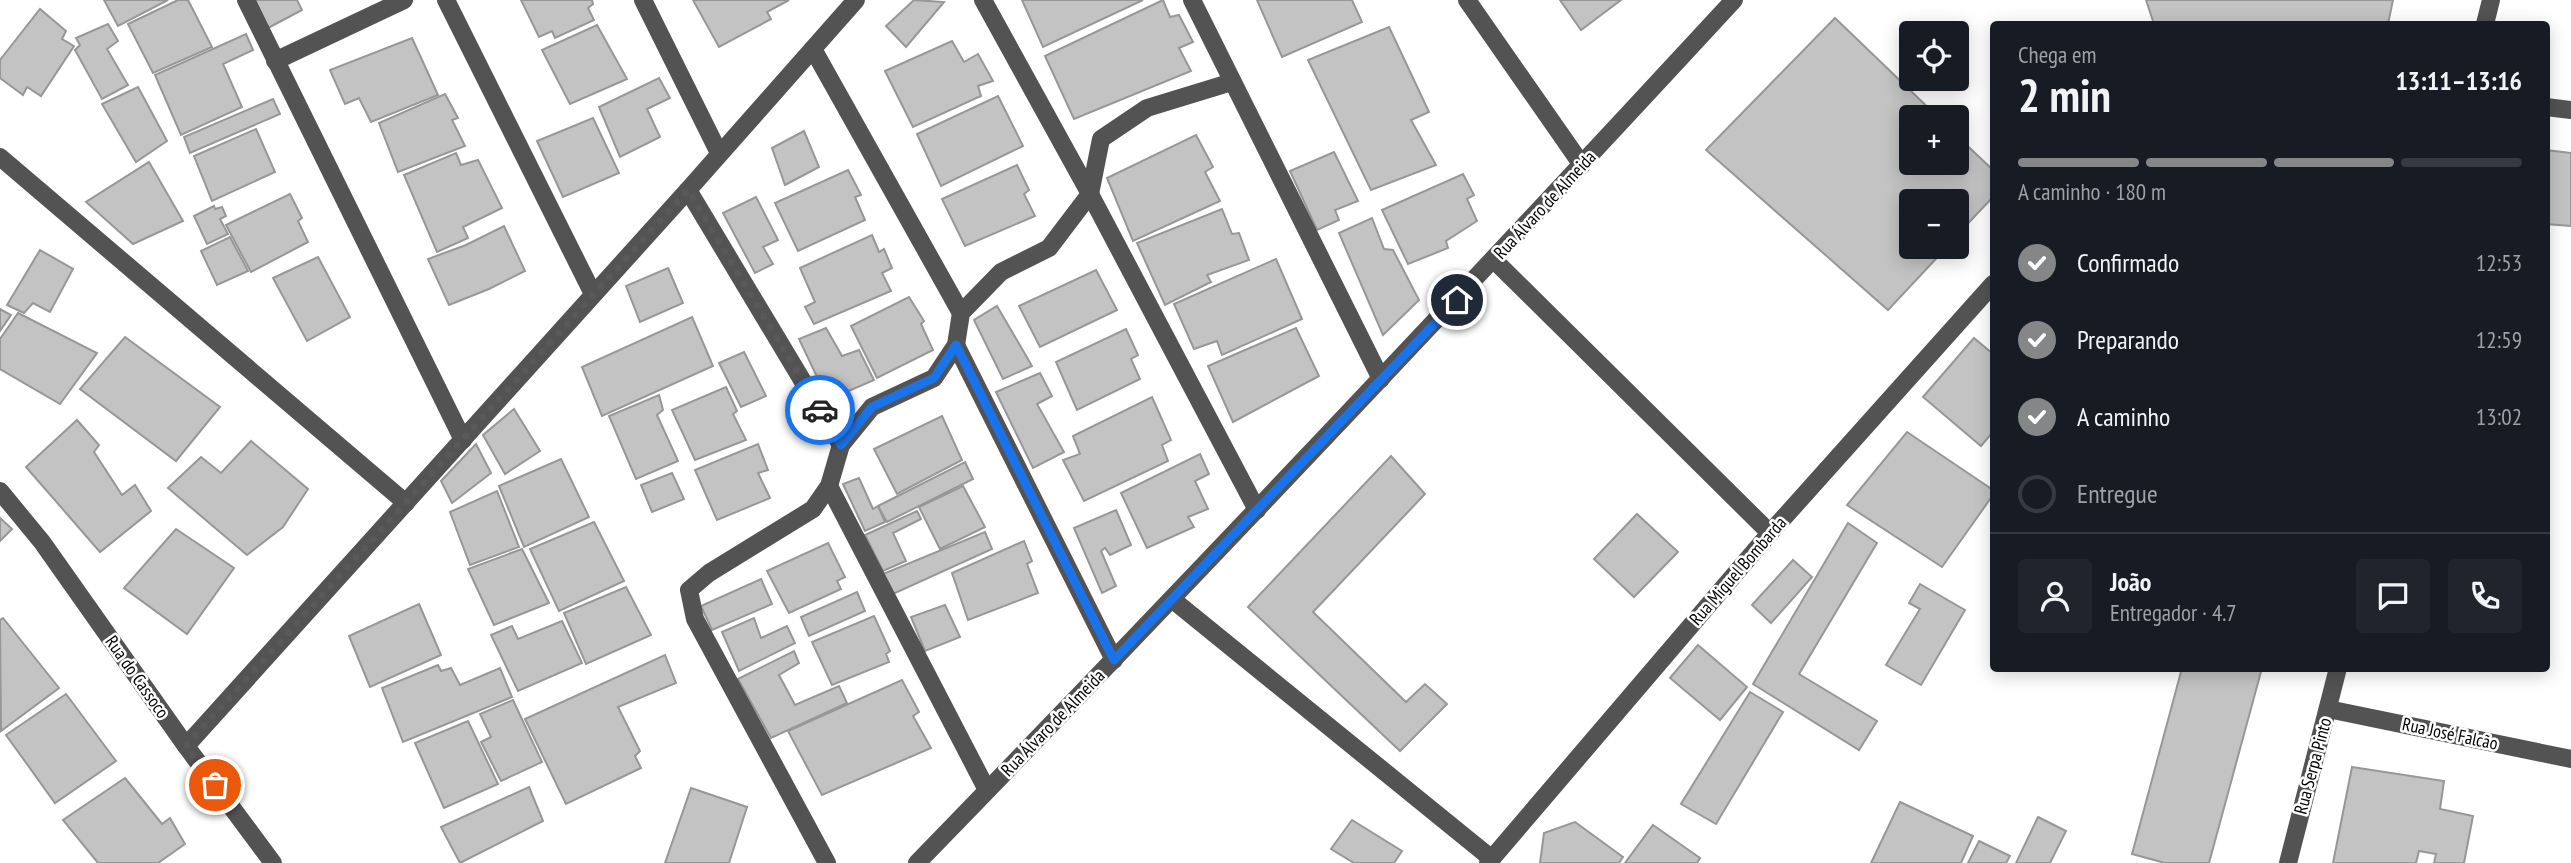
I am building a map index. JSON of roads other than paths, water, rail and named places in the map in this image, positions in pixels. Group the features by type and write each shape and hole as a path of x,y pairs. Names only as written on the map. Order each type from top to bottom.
{"street":[{"path":"246,0 463,440"},
{"path":"275,61 404,0"},
{"path":"446,0 593,294"},
{"path":"643,0 719,153"},
{"path":"833,0 841,16"},
{"path":"186,746 856,0"},
{"path":"983,0 1090,194 1257,510"},
{"path":"1192,0 1381,379"},
{"path":"1467,0 1582,164"},
{"name":"Rua Álvaro de Almeida","path":"917,863 1173,600 1494,260 1734,0"},
{"path":"2486,21 2491,0"},
{"path":"813,49 961,313"},
{"path":"827,863 695,619 689,590 709,573 813,509 829,486 841,445 872,407 934,378 956,345 961,313 1001,272 1049,248 1090,194 1101,139 1147,108 1232,82"},
{"path":"2550,107 2571,110"},
{"path":"0,158 406,503"},
{"path":"688,190 841,445"},
{"path":"1494,260 1770,533"},
{"name":"Rua Miguel Bombarda","path":"1490,861 1770,533 1990,287"},
{"path":"956,345 1114,660"},
{"path":"829,486 988,790"},
{"name":"Rua do Cassoco","path":"0,491 43,542 186,746 273,863"},
{"path":"1173,600 1490,861"},
{"name":"Rua Serpa Pinto","path":"2288,863 2336,672"},
{"name":"Rua José Falcão","path":"2328,709 2571,759"}]}
